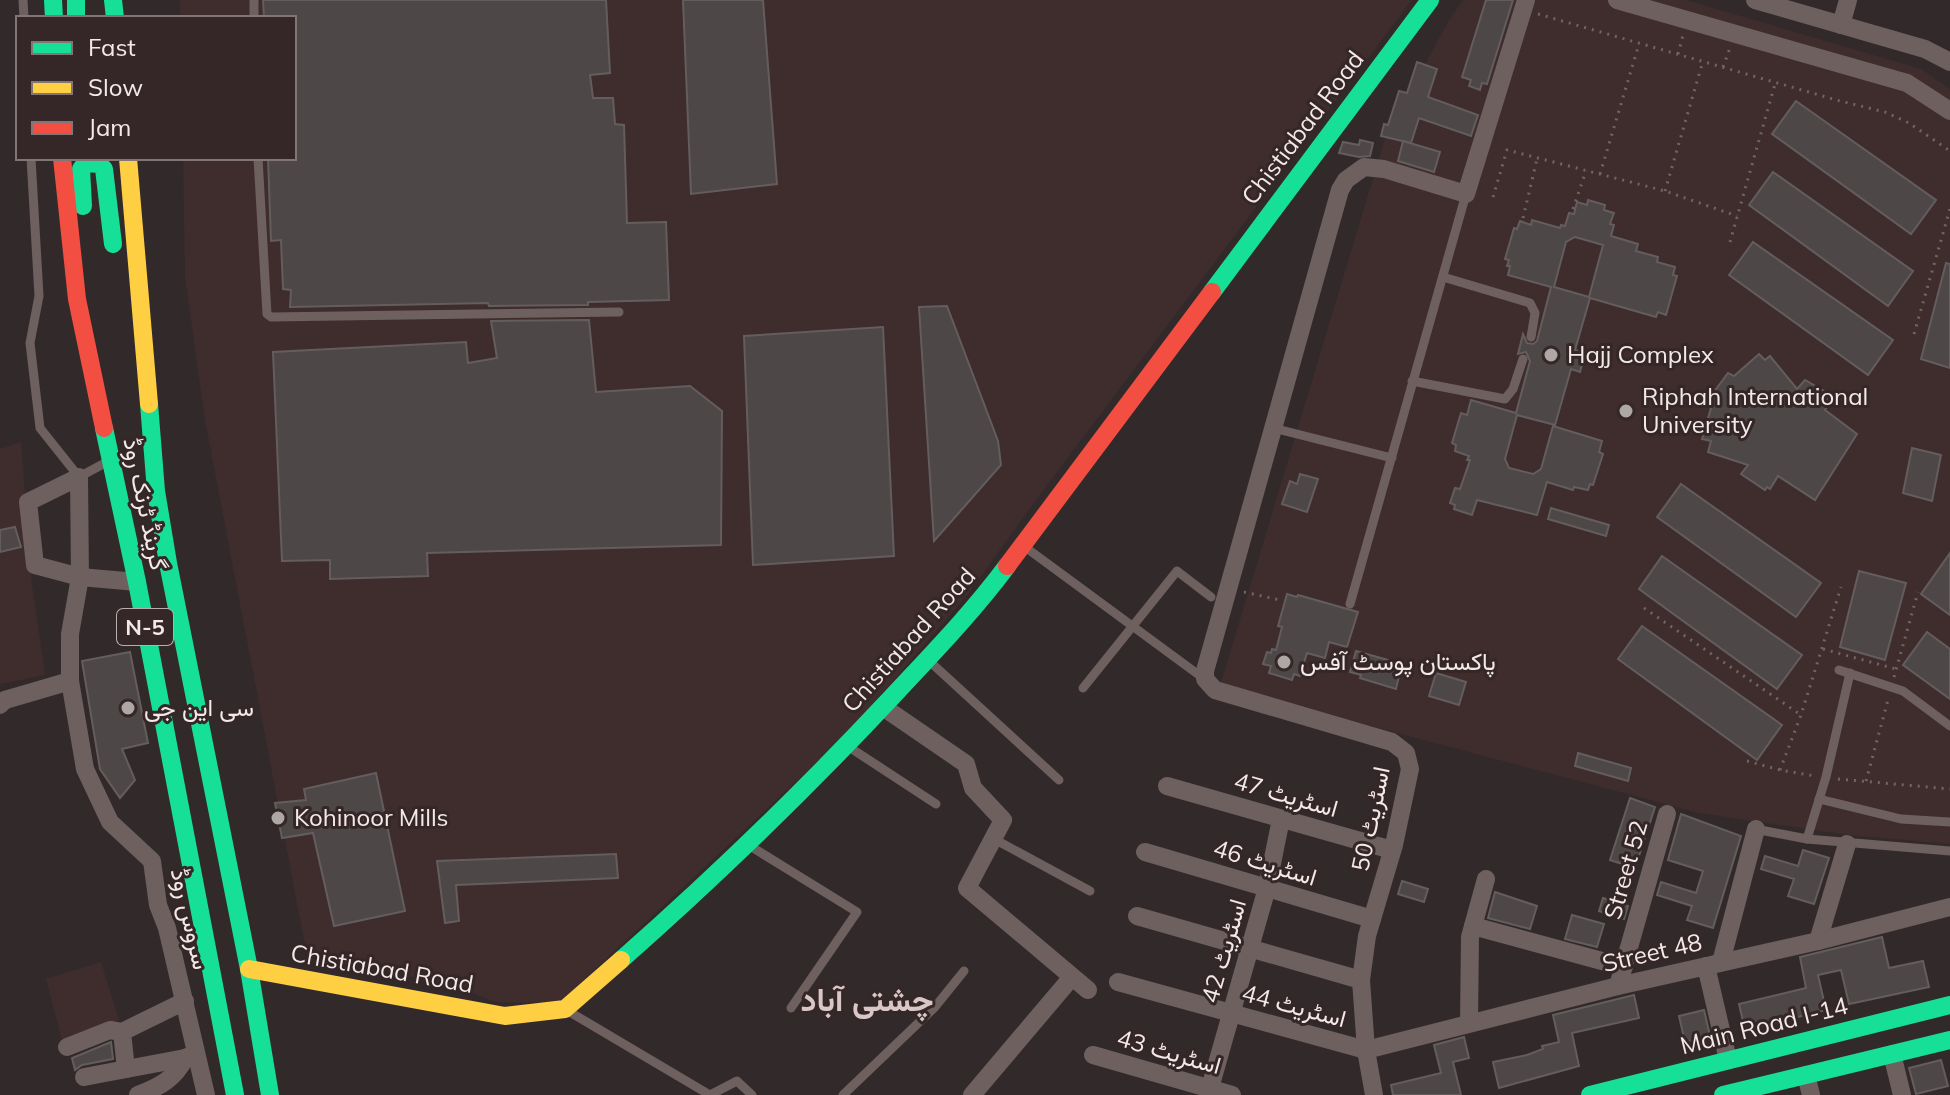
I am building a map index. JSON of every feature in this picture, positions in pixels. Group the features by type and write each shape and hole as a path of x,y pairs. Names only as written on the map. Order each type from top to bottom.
{"main road":[{"name":"Chistiabad Road","path":"249,969 505,1016 565,1009 700,891 847,745 965,618 1430,0"},
{"name":"گرینڈ ٹرنک روڈ","path":"62,160 77,299 137,582 235,1095"},
{"name":"گرینڈ ٹرنک روڈ","path":"128,160 156,491 249,969 270,1095"},
{"path":"111,459 84,212 81,169 86,163 95,163 104,169 115,259"},
{"path":"123,322 156,491"},
{"name":"Main Road I-14","path":"1590,1095 1950,1005"},
{"path":"1723,1095 1950,1040"}],"street":[{"path":"1617,0 1907,83 1950,111"},
{"path":"1755,0 1949,58"},
{"path":"1841,25 1848,0"},
{"path":"1210,684 1229,588 1340,190 1346,180 1364,167 1384,169 1466,194 1524,4"},
{"path":"79,477 28,502 35,565 80,577 137,582"},
{"name":"سروس روڈ","path":"79,477 80,577 70,634 70,681 85,769 110,822 152,861 158,905 167,928 185,1001 191,1055 206,1095"},
{"path":"0,705 5,700 70,681"},
{"name":"اسٹریٹ 50","path":"1210,684 1392,742 1406,753 1410,769 1392,850 1372,919 1361,980 1366,1050 1374,1095"},
{"path":"883,707 966,764 973,788 1003,820 967,888 1088,990"},
{"name":"اسٹریٹ 47","path":"1167,786 1392,850"},
{"name":"Street 52","path":"1621,976 1667,814"},
{"name":"اسٹریٹ 42","path":"1209,1092 1267,888 1281,819"},
{"path":"1728,1060 1714,964 1752,828"},
{"path":"1818,941 1847,844"},
{"name":"اسٹریٹ 46","path":"1145,852 1372,919"},
{"path":"1469,1023 1470,937 1486,879"},
{"name":"Street 48","path":"1366,1050 1469,1023 1621,976 1714,964 1950,907"},
{"path":"1137,916 1361,980"},
{"path":"1473,926 1621,976"},
{"path":"972,1095 1072,977"},
{"name":"اسٹریٹ 44","path":"1118,982 1366,1050"},
{"path":"67,1047 110,1030 122,1032 185,1001"},
{"path":"122,1032 126,1069"},
{"path":"1892,1054 1902,1095"},
{"path":"84,1077 191,1055"},
{"path":"138,1095 155,1089 178,1073 191,1055"},
{"name":"اسٹریٹ 43","path":"1093,1055 1209,1092 1232,1095"},
{"path":"1806,1075 1811,1095"}],"lane":[{"path":"31,160 39,296 30,343 40,428 79,477 111,459"},
{"path":"258,160 267,314 271,317 619,312"},
{"path":"1350,604 1466,194"},
{"path":"1443,277 1530,303 1535,313 1531,337"},
{"path":"1412,381 1505,399 1513,389 1523,359"},
{"path":"1273,428 1392,458"},
{"path":"1022,545 1210,684"},
{"path":"1083,688 1177,571 1211,597"},
{"path":"927,659 1059,780"},
{"path":"1839,670 1903,691 1950,726"},
{"path":"1807,839 1826,777 1850,673"},
{"path":"847,745 936,804"},
{"path":"1819,799 1901,819 1950,822"},
{"path":"1752,828 1847,844 1950,851"},
{"path":"994,839 1090,891"},
{"path":"747,844 857,912 791,1008"},
{"path":"843,1095 935,1007 964,971"},
{"path":"565,1009 710,1095 737,1081 752,1095"}],"path":[{"path":"1524,4 1639,43 1885,112 1909,123 1950,151"},
{"path":"1600,174 1639,43"},
{"path":"1665,191 1703,61"},
{"path":"1730,242 1776,82"},
{"path":"1493,197 1507,150 1665,191 1737,216"},
{"path":"1523,218 1538,158"},
{"path":"1573,209 1586,171"},
{"path":"1914,334 1950,209"},
{"path":"1780,770 1801,715 1841,587"},
{"path":"1229,588 1280,600"},
{"path":"1644,608 1801,715"},
{"path":"1822,648 1896,669"},
{"path":"1747,761 1826,777 1950,789"}],"shaded area":[{"path":"180,0 1412,0 969,593 848,733 559,1003 496,1002 458,988 306,951 205,420 185,277 183,160 296,160 296,16 180,16"},
{"name":"Riphah International University","path":"1463,0 1686,0 1921,69 1950,89 1950,844 1849,835 1699,813 1220,686 1386,135"},
{"path":"21,442 32,585 45,675 0,684 0,449"},
{"path":"101,962 119,1020 62,1040 46,979"}],"building":[{"path":"263,0 606,0 610,73 590,75 593,98 613,98 615,124 624,125 627,223 666,222 669,300 588,302 588,305 489,306 488,303 290,307 291,290 283,289 281,240 271,241 268,160 296,160 296,16 264,16"},
{"path":"683,0 763,0 777,184 691,194"},
{"path":"1486,0 1513,0 1487,84 1482,83 1480,90 1469,86 1471,80 1462,77"},
{"path":"1417,62 1437,69 1428,97 1478,115 1471,136 1419,118 1411,143 1381,136 1384,124 1388,125 1399,91 1407,93"},
{"path":"1796,101 1936,200 1911,234 1772,134"},
{"path":"1360,140 1373,143 1370,156 1339,153 1343,142 1359,145"},
{"path":"1403,141 1440,152 1434,172 1398,161"},
{"path":"1773,172 1913,271 1888,306 1749,205"},
{"name":"Hajj Complex","path":"1588,200 1605,205 1604,210 1614,213 1610,224 1614,225 1611,236 1638,244 1636,251 1658,257 1657,262 1675,267 1673,275 1677,276 1666,315 1658,312 1656,317 1590,298 1575,350 1585,353 1580,372 1571,369 1555,425 1517,415 1505,459 1509,468 1533,474 1541,469 1553,426 1602,441 1599,452 1603,454 1593,485 1590,484 1588,490 1574,487 1573,490 1547,482 1537,515 1477,500 1472,515 1454,509 1455,505 1450,503 1455,488 1460,489 1470,460 1467,460 1469,456 1455,451 1456,445 1452,443 1461,413 1467,415 1471,400 1516,413 1530,361 1526,352 1518,354 1523,334 1527,343 1537,341 1551,287 1508,275 1509,260 1505,259 1514,228 1517,229 1520,221 1531,225 1532,220 1560,228 1561,225 1565,226 1569,213 1574,214 1577,202 1587,205","holes":["1575,237 1603,245 1589,297 1554,287 1566,242"]},
{"path":"1753,242 1893,340 1868,375 1729,275"},
{"path":"1946,263 1950,264 1950,368 1921,359"},
{"path":"947,306 998,441 1001,465 934,541 919,307"},
{"path":"589,320 596,392 690,386 722,411 721,545 427,553 428,576 330,579 330,560 282,561 273,352 466,342 468,363 497,358 491,321"},
{"path":"883,327 894,556 753,565 744,336"},
{"path":"1759,354 1765,360 1770,356 1797,389 1805,380 1833,396 1825,410 1857,434 1815,500 1778,476 1770,489 1767,487 1765,490 1741,474 1748,465 1708,452 1711,441 1702,439 1711,408 1705,404 1728,373 1734,376"},
{"path":"1912,448 1941,455 1932,501 1903,493"},
{"path":"1300,474 1318,479 1307,512 1282,504 1290,481 1297,484"},
{"path":"1681,484 1821,583 1796,617 1657,517"},
{"path":"1551,508 1609,525 1606,536 1548,519"},
{"path":"15,527 21,547 0,552 0,530"},
{"path":"1950,553 1950,615 1921,594"},
{"path":"1662,556 1802,655 1777,689 1639,589"},
{"path":"1859,571 1906,583 1885,660 1840,647"},
{"path":"1287,594 1358,612 1347,647 1329,642 1325,658 1307,653 1300,676 1294,674 1292,680 1269,673 1271,666 1263,664 1267,652 1276,650 1282,627 1278,626"},
{"path":"1642,626 1782,725 1757,760 1618,659"},
{"path":"1927,632 1950,649 1950,699 1903,665"},
{"path":"1356,651 1402,664 1396,689 1350,672"},
{"path":"130,652 148,743 122,749 135,780 120,798 100,769 82,661"},
{"path":"1436,673 1466,682 1459,705 1429,696"},
{"path":"1578,753 1631,768 1628,781 1575,766"},
{"path":"376,773 405,911 334,926 313,833 282,838 275,803 306,800 304,789"},
{"path":"1630,798 1655,807 1635,868 1610,860"},
{"path":"1681,814 1741,836 1713,928 1687,920 1692,906 1657,895 1661,882 1696,893 1703,871 1668,860"},
{"path":"1803,850 1829,858 1814,904 1788,896 1794,879 1761,869 1765,856 1798,866"},
{"path":"616,854 618,878 456,885 459,921 445,923 437,861"},
{"path":"1402,881 1428,889 1424,902 1398,894"},
{"path":"1495,892 1537,906 1530,929 1488,918"},
{"path":"1603,898 1628,906 1624,919 1599,911"},
{"path":"1572,915 1604,924 1597,947 1565,939"},
{"path":"1882,937 1889,968 1923,961 1929,987 1849,1004 1841,970 1818,975 1826,1010 1745,1030 1739,1004 1806,988 1800,957"},
{"path":"1634,995 1639,1018 1572,1033 1579,1066 1499,1088 1493,1062 1527,1055 1543,1049 1542,1046 1559,1042 1553,1015"},
{"path":"1704,1010 1710,1036 1685,1042 1679,1016"},
{"path":"1464,1037 1469,1058 1453,1062 1461,1095 1393,1095 1391,1085 1441,1073 1434,1045"},
{"path":"111,1042 113,1059 82,1065 75,1070 72,1058"},
{"path":"1941,1060 1948,1086 1916,1094 1909,1068"}],"traffic: fast":[{"path":"53,0 54,16"},
{"path":"76,0 76,16"},
{"path":"113,0 115,16"},
{"path":"1212,292 1430,0"},
{"path":"83,206 81,169 86,163 99,164 104,169 113,244"},
{"path":"149,404 156,491 168,563 249,969 270,1095"},
{"path":"104,428 137,582 235,1095"},
{"path":"621,960 725,865 826,766 951,634 1007,566"},
{"path":"1590,1095 1950,1005"},
{"path":"1723,1095 1950,1040"}],"traffic: slow":[{"path":"128,160 149,404"},
{"path":"249,969 505,1016 565,1009 621,960"}],"traffic: jam":[{"path":"62,160 77,299 104,428"},
{"path":"1007,566 1212,292"}],"place":[{"name":"Hajj Complex","path":"1551,355"},
{"name":"Riphah International University","path":"1626,411"},
{"name":"پاکستان پوسٹ آفس","path":"1284,662"},
{"name":"سی این جی","path":"128,708"},
{"name":"Kohinoor Mills","path":"278,818"}],"district":[{"name":"چشتی آباد","path":"867,1000"}]}
